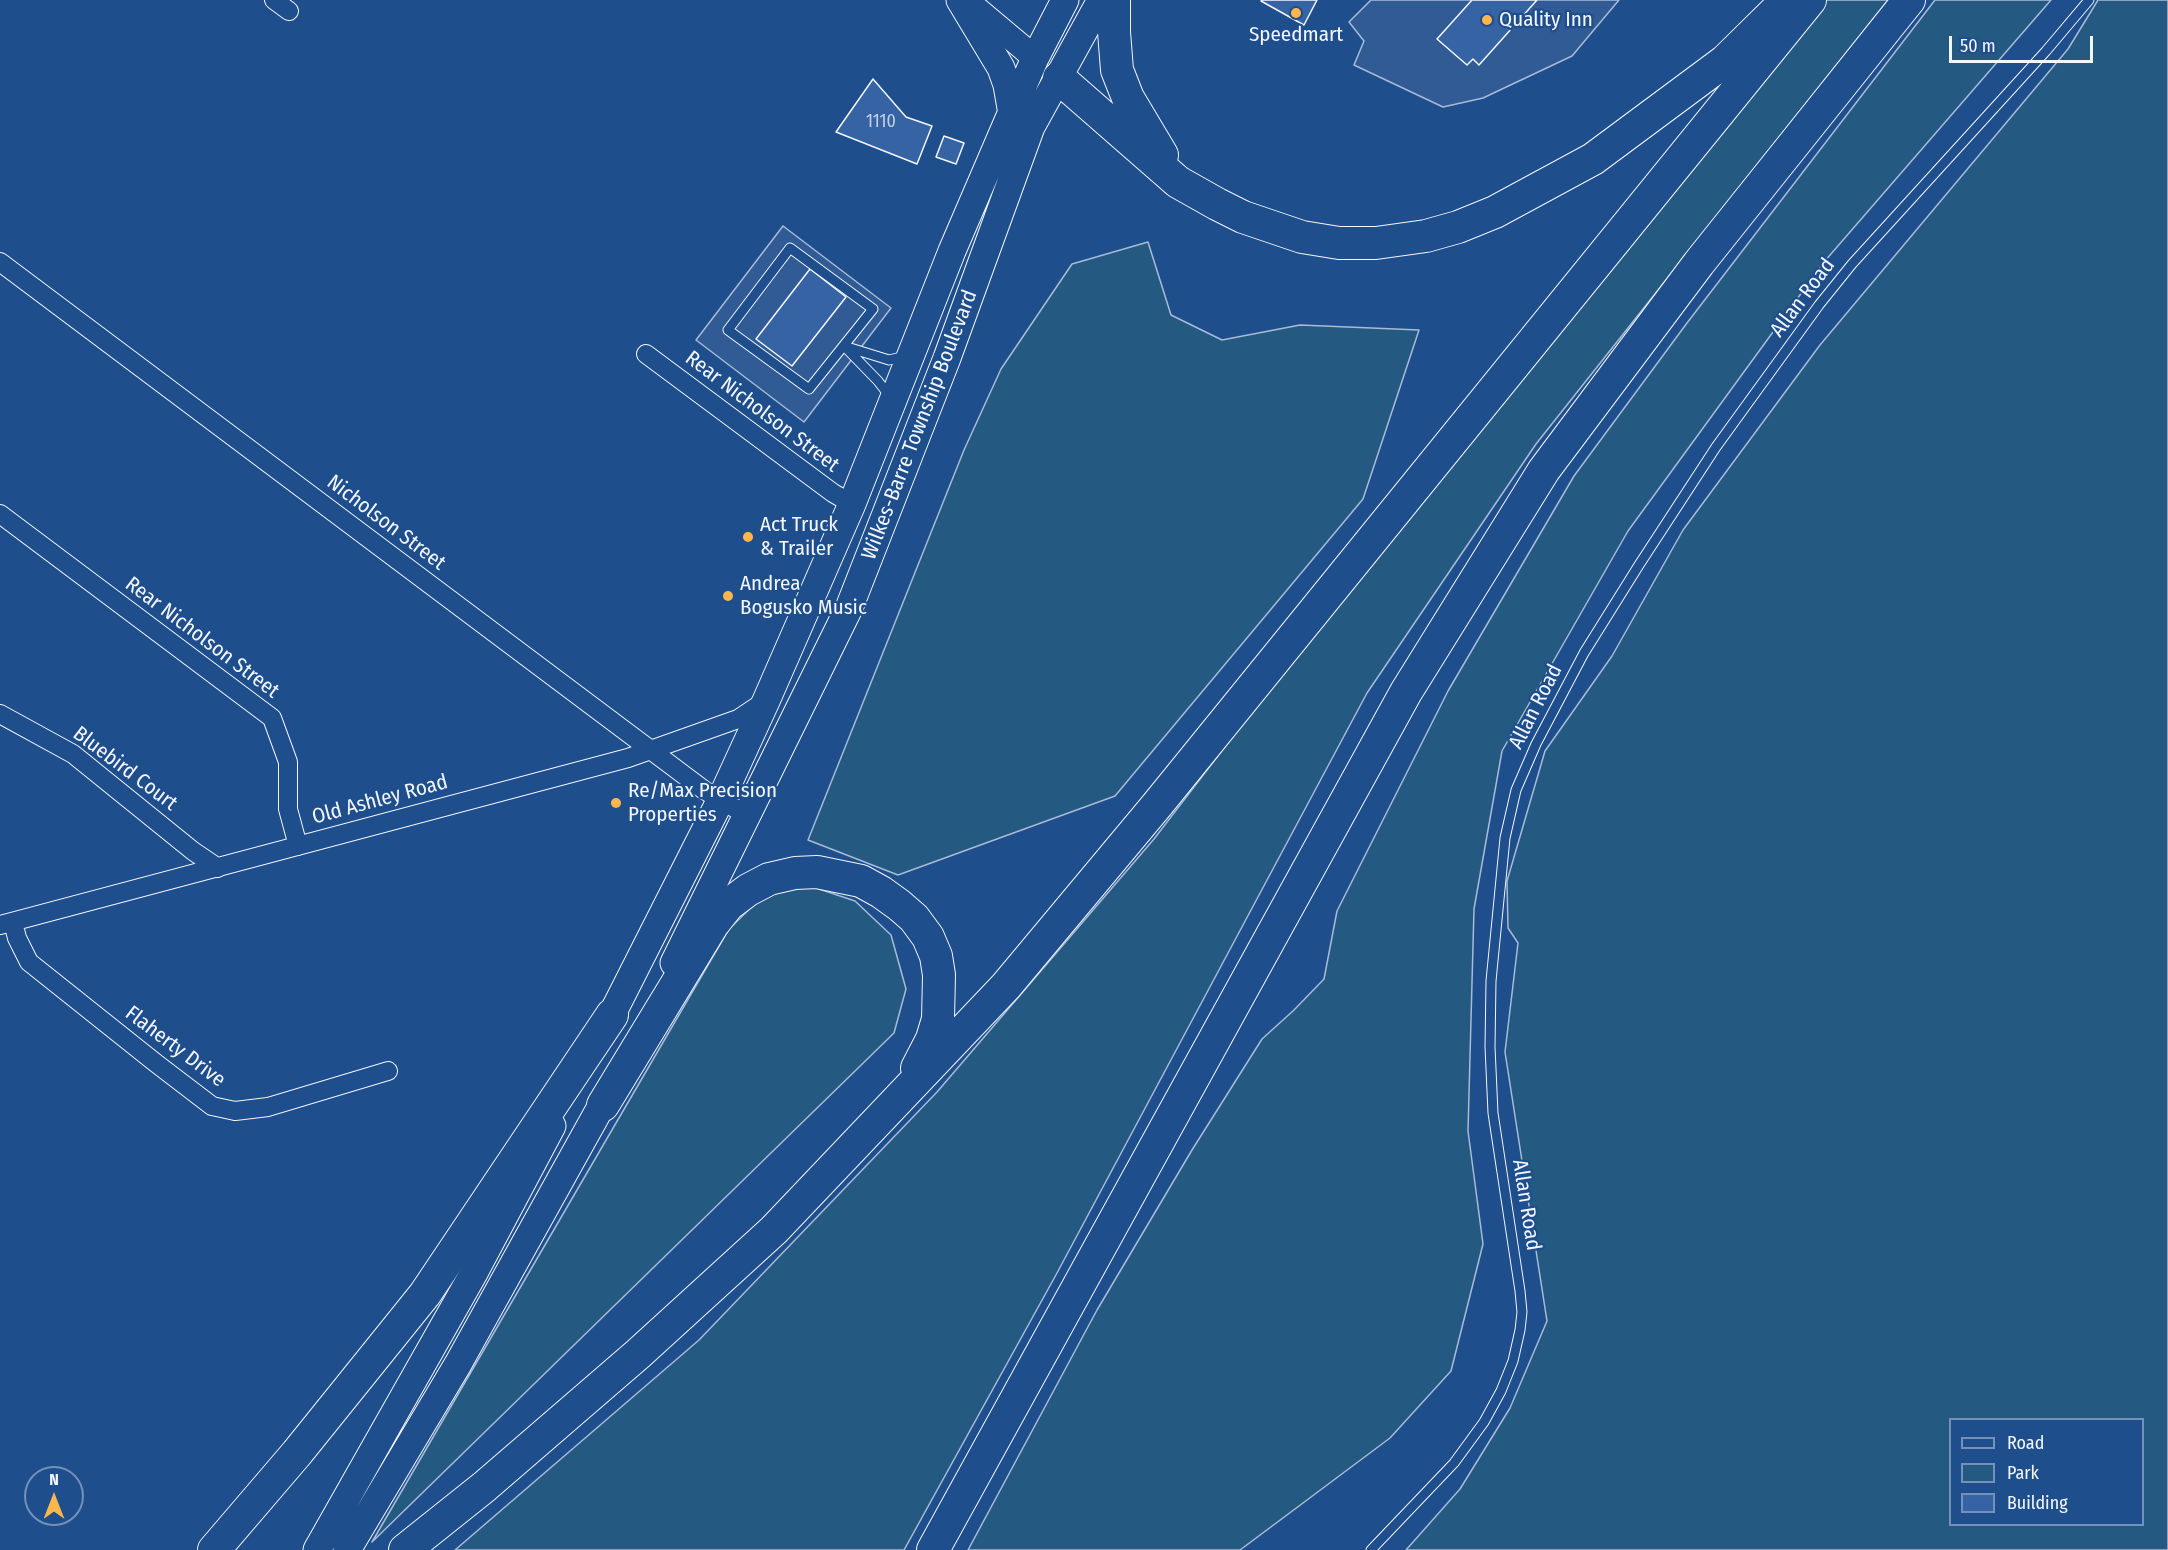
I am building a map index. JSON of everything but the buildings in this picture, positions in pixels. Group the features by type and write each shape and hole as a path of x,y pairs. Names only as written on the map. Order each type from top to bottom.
{"highway":[{"path":"1114,0 1117,70 1128,98 1178,182"},
{"path":"1059,78 1178,182 1243,217 1311,239 1339,243 1376,243 1426,236 1496,212 1593,159 1725,61 1786,0"},
{"path":"405,1550 484,1487 655,1338 774,1230 1006,986 1157,806 1810,0"},
{"path":"933,1550 1406,692 1544,470 1700,263 1909,0"},
{"path":"603,1105 713,924 729,905 748,890 769,879 795,873 817,872 861,881 881,892 914,918 928,937 936,956 939,975 938,1011 932,1039 920,1064 875,1124"},
{"path":"214,1550 297,1453 425,1294 612,1015"}],"main road":[{"path":"960,0 1001,68 1007,85 1012,114"},
{"path":"966,0 1059,78"},
{"name":"Wilkes-Barre Township Boulevard","path":"317,1550 475,1271 612,1015 721,799 852,504 952,251 1035,58 1065,0"},
{"name":"Wilkes-Barre Township Boulevard","path":"347,1550 458,1364 603,1105 748,816 849,608 946,358 1031,127 1101,0"}],"street":[{"name":"Nicholson Street","path":"0,262 704,790 748,816"},
{"name":"Rear Nicholson Street","path":"646,354 832,494 852,504"},
{"name":"Rear Nicholson Street","path":"0,514 272,718 288,762 288,809 298,846"},
{"name":"Old Ashley Road","path":"7,924 617,761 738,719 766,701"},
{"name":"Bluebird Court","path":"0,714 73,754 193,851 218,868"},
{"name":"Flaherty Drive","path":"7,924 29,962 212,1106 235,1111 268,1107 388,1071"}],"lane":[{"name":"Allan Road","path":"1371,1550 1454,1463 1484,1422 1501,1391 1513,1360 1520,1330 1522,1312 1520,1291 1493,1113 1490,1047 1491,981 1505,838 1516,790 1536,744 1584,652 1639,565 1716,447 1819,305 1852,264 2046,51 2089,0"},
{"path":"790,248 873,309 844,346 809,389 728,330 790,248"},
{"path":"844,346 889,360 912,355"},
{"path":"844,346 878,381 893,401"}],"green space":[{"path":"1825,0 1888,0 1536,444 1367,693 1057,1273 904,1550 455,1550 699,1340 937,1092 1154,839 1390,532"},
{"path":"1935,0 2051,0 1824,262 1628,531 1502,751 1474,909 1468,1131 1483,1244 1451,1371 1390,1438 1240,1550 968,1550 1097,1310 1192,1150 1262,1039 1324,979 1337,911 1448,691 1574,476 1687,323"},
{"path":"2098,0 2168,0 2168,1550 1406,1550 1460,1489 1510,1408 1547,1321 1505,1052 1518,943 1508,928 1507,881 1545,751 1612,656 1683,530 1820,345 2068,49"},
{"path":"1148,242 1171,315 1222,340 1300,325 1419,330 1363,499 1115,796 898,875 808,840 964,450 1001,369 1072,264"},
{"path":"807,885 855,901 891,935 906,989 894,1033 372,1542 729,929 764,895"}],"shaded area":[{"path":"1371,0 1619,0 1572,56 1483,98 1443,107 1354,65 1364,41 1349,22"},
{"path":"783,226 891,308 804,422 696,340"}],"place":[{"name":"Speedmart","path":"1296,13"},
{"name":"Quality Inn","path":"1487,20"},
{"name":"Act Truck & Trailer","path":"748,537"},
{"name":"Andrea Bogusko Music","path":"728,596"},
{"name":"Re/Max Precision Properties","path":"616,803"}]}
